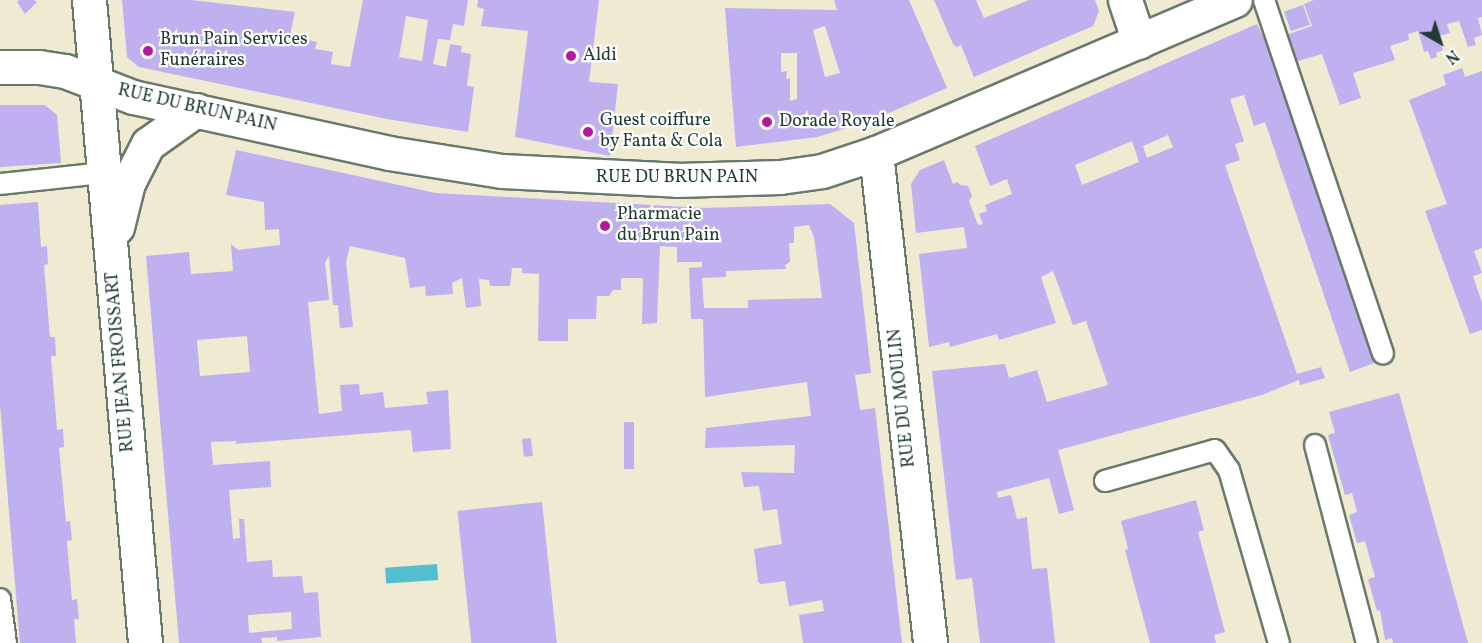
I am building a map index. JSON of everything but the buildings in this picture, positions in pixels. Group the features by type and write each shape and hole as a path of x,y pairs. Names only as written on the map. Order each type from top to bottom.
{"main road":[{"name":"RUE JEAN FROISSART","path":"89,0 94,82 145,643"},
{"path":"1125,0 1139,42"},
{"name":"RUE DU BRUN PAIN","path":"0,67 39,67 65,71 133,97 416,158 502,171 581,177 687,180 780,177 822,171 876,153 1235,0"},
{"path":"111,253 128,183 137,160 148,144 196,110"},
{"name":"RUE DU MOULIN","path":"876,153 930,643"}],"lane":[{"path":"1264,0 1383,353"},
{"path":"0,184 104,173"},
{"path":"1315,445 1367,643"},
{"path":"1106,481 1215,450 1228,470 1279,643"},
{"path":"0,599 6,643"}],"water":[{"path":"437,564 438,580 386,584 385,568"}],"place":[{"name":"Brun Pain Services Funéraires","path":"148,51"},
{"name":"Aldi","path":"571,56"},
{"name":"Dorade Royale","path":"767,122"},
{"name":"Guest coiffure by Fanta & Cola","path":"588,132"},
{"name":"Pharmacie du Brun Pain","path":"605,226"}]}
